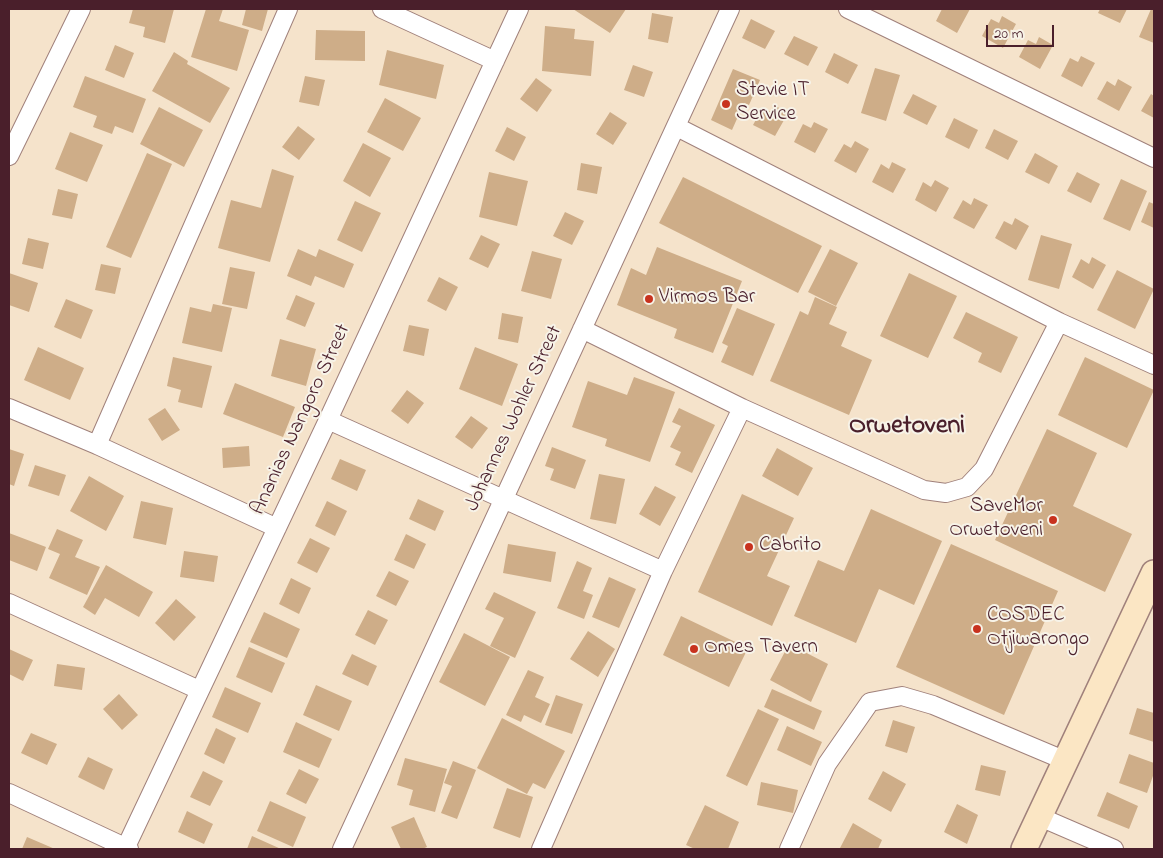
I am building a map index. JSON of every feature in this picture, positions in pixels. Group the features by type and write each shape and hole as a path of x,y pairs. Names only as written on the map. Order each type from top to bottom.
{"street":[{"path":"9,156 81,9"},
{"path":"97,445 288,9"},
{"path":"382,9 494,61"},
{"name":"Ananias Nangoro Street","path":"126,849 519,9"},
{"name":"Johannes Wohler Street","path":"343,849 730,9"},
{"path":"848,9 1154,158"},
{"path":"677,127 1059,322 1154,365"},
{"path":"582,329 742,408 924,490 946,493 967,487 984,469 1059,322"},
{"path":"9,408 97,445 277,528"},
{"path":"541,849 663,571 742,408"},
{"path":"328,420 663,571"},
{"path":"1024,849 1154,573"},
{"path":"9,602 200,690"},
{"path":"789,849 827,764 870,702 902,696 933,705 1066,761"},
{"path":"9,793 126,849"},
{"path":"1040,817 1114,849"}],"building":[{"path":"133,9 174,9 165,43 143,37 145,27 129,23"},
{"path":"206,9 223,9 219,21 249,30 237,71 191,57"},
{"path":"246,9 268,9 262,31 242,25"},
{"path":"573,9 626,9 610,33"},
{"path":"942,9 970,9 957,33 936,21"},
{"path":"1100,9 1127,9 1120,23 1098,13"},
{"path":"1151,9 1154,10 1154,43 1139,37"},
{"path":"652,13 673,17 668,43 648,39"},
{"path":"1002,16 1016,24 1003,48 982,36 991,19 999,23"},
{"path":"751,19 775,31 765,49 742,38"},
{"path":"545,26 575,29 574,39 594,41 591,76 542,71"},
{"path":"316,30 365,31 365,61 315,60"},
{"path":"794,36 818,47 808,66 784,54"},
{"path":"1039,37 1053,45 1040,69 1019,57 1028,40 1036,44"},
{"path":"115,45 134,53 124,78 105,70"},
{"path":"387,50 444,65 436,99 379,85"},
{"path":"174,52 188,61 187,64 230,88 210,123 152,91"},
{"path":"834,53 858,65 848,84 825,72"},
{"path":"1081,56 1095,63 1082,87 1061,76 1070,58 1078,62"},
{"path":"633,65 653,72 644,97 624,90"},
{"path":"875,68 900,75 886,121 861,113"},
{"path":"733,69 760,80 749,105 744,103 732,130 711,120"},
{"path":"85,76 146,99 133,133 115,126 112,134 93,127 97,116 73,107"},
{"path":"305,76 325,80 319,106 299,102"},
{"path":"536,78 552,90 537,112 520,99"},
{"path":"1118,79 1132,87 1119,111 1097,99 1107,81 1115,86"},
{"path":"913,94 937,106 927,125 903,113"},
{"path":"1151,94 1154,96 1154,118 1141,111"},
{"path":"385,98 421,118 403,151 367,132"},
{"path":"774,105 788,113 775,136 753,125 763,107 771,112"},
{"path":"159,107 203,130 184,167 140,144"},
{"path":"610,112 627,123 613,145 596,134"},
{"path":"954,118 978,130 969,149 945,137"},
{"path":"814,122 828,129 815,153 794,142 803,124 811,128"},
{"path":"298,126 315,139 299,160 282,147"},
{"path":"507,127 526,137 514,161 495,151"},
{"path":"994,129 1018,141 1008,160 985,148"},
{"path":"70,132 103,145 87,182 55,169"},
{"path":"855,141 869,149 856,173 834,161 844,144 851,148"},
{"path":"363,143 391,158 370,197 343,181"},
{"path":"147,153 172,164 131,258 106,247"},
{"path":"1035,153 1058,166 1049,184 1025,172"},
{"path":"892,162 906,169 893,193 872,182 881,164 889,169"},
{"path":"581,163 602,167 597,194 577,190"},
{"path":"272,169 294,176 270,262 218,248 231,200 261,208"},
{"path":"489,172 528,181 517,226 479,217"},
{"path":"1077,172 1100,184 1091,203 1067,191"},
{"path":"683,177 822,246 798,293 659,223"},
{"path":"1121,179 1147,191 1130,231 1103,219"},
{"path":"935,180 949,188 936,212 915,200 923,182 931,187"},
{"path":"58,189 78,194 72,219 52,215"},
{"path":"974,198 988,205 974,229 953,218 963,200 971,205"},
{"path":"355,201 381,213 362,252 337,240"},
{"path":"1149,202 1154,204 1154,228 1141,222"},
{"path":"565,212 584,221 572,245 553,236"},
{"path":"1015,218 1029,226 1016,250 995,238 1004,221 1012,225"},
{"path":"481,235 500,244 488,268 469,259"},
{"path":"1041,235 1072,244 1059,289 1028,280"},
{"path":"28,238 49,243 43,269 22,264"},
{"path":"657,247 742,281 713,353 674,338 677,329 617,305 631,268 646,275"},
{"path":"298,249 316,257 319,249 354,264 344,288 315,276 311,286 287,276"},
{"path":"830,249 858,263 836,306 808,292"},
{"path":"532,251 562,259 551,299 521,291"},
{"path":"1092,257 1106,265 1093,289 1072,277 1081,259 1089,264"},
{"path":"101,264 121,268 115,294 95,290"},
{"path":"230,267 255,272 247,309 222,304"},
{"path":"1117,270 1154,289 1135,329 1097,310"},
{"path":"9,273 38,283 29,312 9,305"},
{"path":"909,273 957,296 928,358 880,336"},
{"path":"439,277 458,287 446,311 427,301"},
{"path":"296,295 315,303 305,327 286,319"},
{"path":"815,297 837,307 829,324 847,332 841,346 872,360 849,415 770,381 800,311 808,315"},
{"path":"66,299 93,310 81,339 54,327"},
{"path":"213,304 232,308 222,352 182,343 190,307 211,312"},
{"path":"737,308 775,324 753,376 721,362 728,346 722,343"},
{"path":"966,312 1018,337 1001,373 978,362 982,353 953,338"},
{"path":"502,313 523,317 518,343 498,339"},
{"path":"409,325 429,329 424,356 403,351"},
{"path":"280,339 316,349 306,386 271,376"},
{"path":"38,347 84,368 70,400 24,380"},
{"path":"475,347 518,364 502,406 459,389"},
{"path":"173,357 212,366 202,408 178,402 181,390 167,386"},
{"path":"1085,357 1154,390 1127,448 1058,415"},
{"path":"634,377 675,392 650,462 605,446 607,439 572,427 588,381 627,395"},
{"path":"235,383 295,407 283,437 223,414"},
{"path":"407,390 424,403 408,424 391,411"},
{"path":"165,408 180,430 162,441 148,419"},
{"path":"679,408 715,425 692,473 675,465 681,452 670,447 681,426 672,422"},
{"path":"471,416 488,428 472,449 455,437"},
{"name":"SaveMor Orwetoveni","path":"1047,429 1097,453 1073,506 1132,534 1105,592 995,540"},
{"path":"249,446 250,466 223,468 222,448"},
{"path":"552,447 586,460 575,489 550,480 554,469 545,466"},
{"path":"777,448 813,468 798,496 762,476"},
{"path":"9,449 24,454 14,486 9,484"},
{"path":"340,459 366,470 357,491 331,479"},
{"path":"35,465 66,475 59,496 28,486"},
{"path":"599,474 625,479 616,524 590,519"},
{"path":"89,476 124,496 106,531 70,511"},
{"path":"655,486 676,497 660,526 639,514"},
{"name":"Cabrito","path":"742,494 794,518 767,576 790,586 772,626 698,592"},
{"path":"418,499 444,511 435,531 409,519"},
{"path":"141,501 173,508 166,545 133,538"},
{"path":"327,501 347,511 335,536 315,526"},
{"path":"871,509 942,541 914,605 879,589 856,643 794,616 818,560 844,571"},
{"path":"57,529 83,540 75,557 100,567 87,595 49,578 60,554 48,549"},
{"path":"9,533 46,547 37,571 9,560"},
{"path":"406,534 426,544 414,569 394,560"},
{"path":"310,538 330,548 317,573 297,563"},
{"path":"508,544 556,552 551,582 503,573"},
{"name":"COSDEC Otjiwarongo","path":"951,544 1058,591 1004,715 896,667"},
{"path":"184,551 218,556 214,582 180,577"},
{"path":"577,561 592,568 583,591 593,595 584,619 557,608"},
{"path":"106,565 153,592 139,617 105,598 95,615 83,607"},
{"path":"389,571 409,581 396,606 376,596"},
{"path":"609,577 636,589 619,628 592,617"},
{"path":"291,578 311,588 299,614 279,604"},
{"path":"494,592 536,612 515,658 490,646 504,618 485,609"},
{"path":"176,599 196,617 174,641 155,623"},
{"path":"368,610 388,620 375,645 355,635"},
{"path":"264,612 300,629 287,658 250,642"},
{"path":"681,616 748,648 729,687 663,655"},
{"path":"588,631 615,649 598,677 570,659"},
{"path":"464,633 510,657 485,706 439,682"},
{"path":"789,644 828,664 811,702 770,680"},
{"path":"249,647 285,663 272,693 236,677"},
{"path":"9,649 33,660 23,681 9,674"},
{"path":"352,654 377,666 368,686 342,674"},
{"path":"57,664 85,668 82,690 54,686"},
{"path":"528,670 544,677 535,697 550,704 541,723 524,715 521,722 506,715"},
{"path":"316,685 352,701 339,731 303,715"},
{"path":"225,687 261,703 248,733 212,717"},
{"path":"772,689 822,711 814,730 764,707"},
{"path":"119,694 138,715 122,730 103,709"},
{"path":"556,695 583,704 572,734 545,725"},
{"path":"1137,708 1154,713 1154,742 1129,734"},
{"path":"758,709 779,719 747,786 726,776"},
{"path":"502,718 565,751 545,789 533,783 527,794 477,768"},
{"path":"893,720 915,727 907,753 885,746"},
{"path":"296,722 332,739 319,768 283,752"},
{"path":"787,726 822,742 811,766 777,750"},
{"path":"216,728 236,738 224,764 204,754"},
{"path":"31,733 57,744 47,765 21,753"},
{"path":"1129,754 1154,763 1154,773 1147,793 1119,783"},
{"path":"88,757 113,769 104,790 78,777"},
{"path":"405,758 447,769 435,812 409,805 413,790 397,785"},
{"path":"453,761 476,770 457,819 441,813 452,786 444,783"},
{"path":"981,765 1006,771 1000,796 975,790"},
{"path":"299,769 319,779 306,804 286,794"},
{"path":"203,771 223,781 210,806 190,797"},
{"path":"883,771 906,784 891,812 868,799"},
{"path":"761,782 798,790 793,813 757,805"},
{"path":"507,788 533,797 520,838 493,828"},
{"path":"1107,792 1138,806 1129,829 1097,816"},
{"path":"270,801 306,817 293,847 257,831"},
{"path":"957,804 978,815 967,844 944,832"},
{"path":"705,805 739,822 728,849 695,849 686,845"},
{"path":"187,811 213,824 204,844 178,832"},
{"path":"414,817 427,847 422,849 401,849 391,827"},
{"path":"853,823 882,840 878,849 840,848"},
{"path":"252,836 281,849 247,849"},
{"path":"27,837 55,849 22,849"}],"place":[{"name":"Stevie IT Service","path":"726,104"},
{"name":"Virmos Bar","path":"649,299"},
{"name":"SaveMor Orwetoveni","path":"1053,520"},
{"name":"Cabrito","path":"749,547"},
{"name":"COSDEC Otjiwarongo","path":"977,629"},
{"name":"Omes Tavern","path":"694,649"}],"district":[{"name":"Orwetoveni","path":"907,428"}]}
